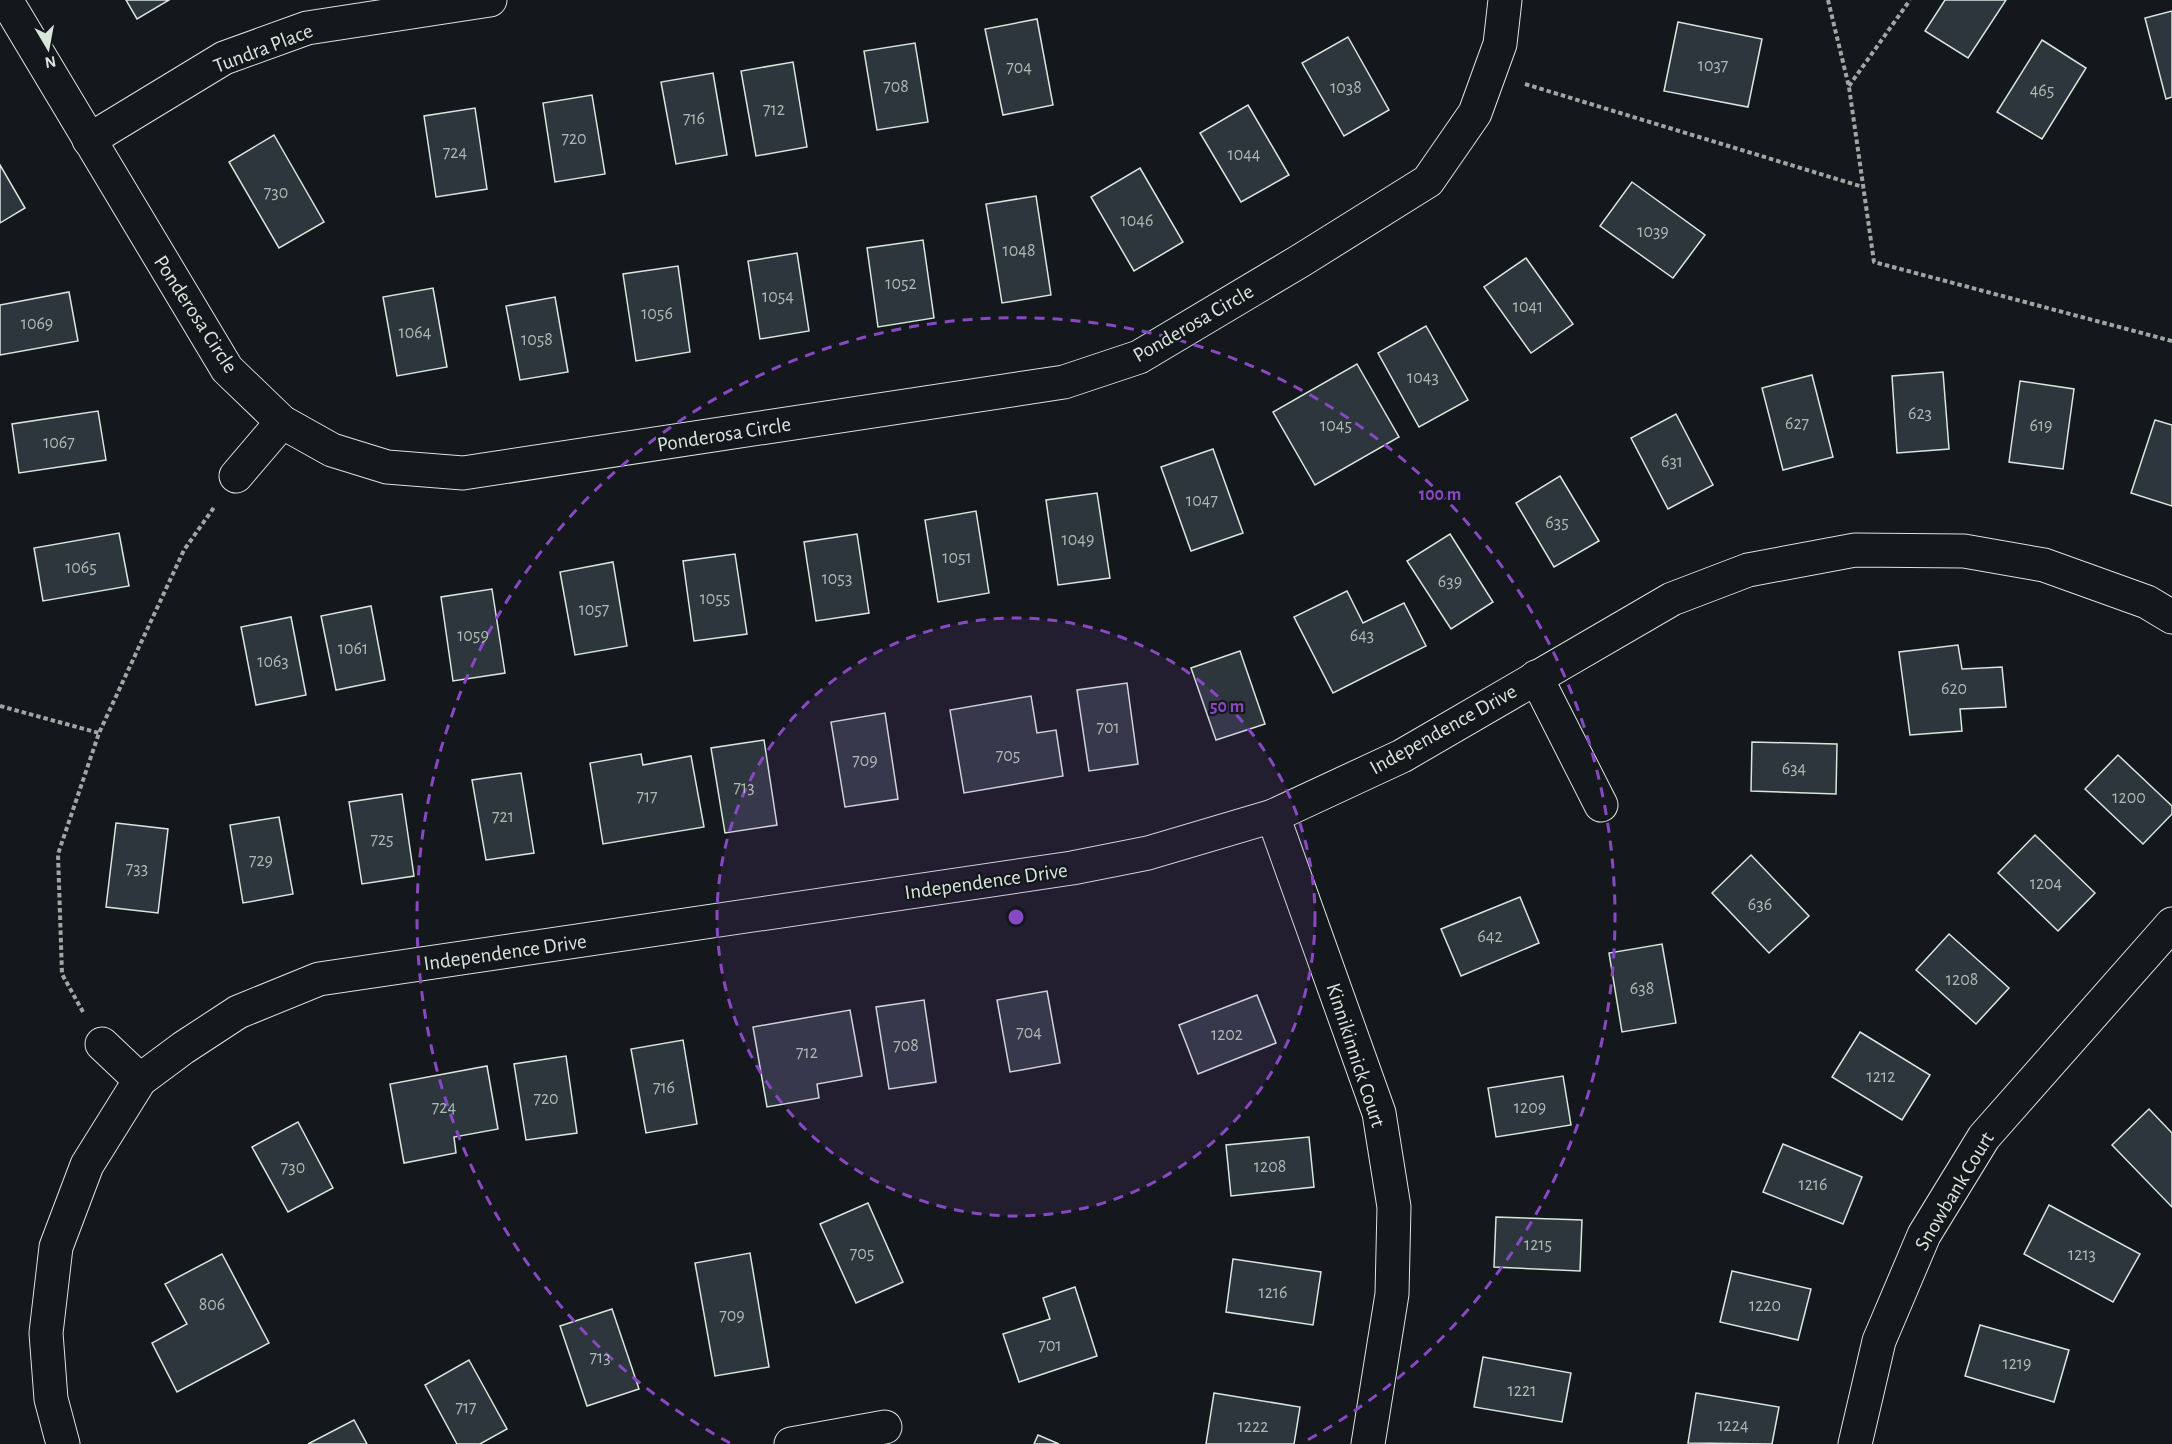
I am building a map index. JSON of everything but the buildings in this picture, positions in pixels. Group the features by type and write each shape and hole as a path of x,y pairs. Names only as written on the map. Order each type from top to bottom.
{"street":[{"name":"Ponderosa Circle","path":"6,0 227,369 282,422 332,450 387,467 463,473 1064,382 1139,357 1428,181 1475,113 1500,44 1505,0"},
{"name":"Tundra Place","path":"89,140 224,58 307,28 490,0"},
{"path":"236,476 282,422"},
{"name":"Independence Drive","path":"63,1444 51,1399 46,1333 56,1247 87,1165 140,1080 183,1047 238,1012 319,979 1072,868 1148,853 1274,816 1402,756 1672,599 1748,570 1855,550 1964,550 2044,565 2147,602 2172,617"},
{"path":"1536,677 1601,805"},
{"name":"Kinnikinnick Court","path":"1274,816 1379,1113 1394,1207 1392,1294 1368,1444"},
{"name":"Snowbank Court","path":"1855,1444 1879,1341 1924,1235 1942,1205 1984,1137 2172,924"},
{"path":"102,1044 140,1080"},
{"path":"791,1444 885,1427"}],"path":[{"path":"1828,0 1849,87 1875,262 2172,341"},
{"path":"1849,87 1911,0"},
{"path":"1490,74 1863,187"},
{"path":"102,1044 62,974 57,854 99,733 184,550 236,476"},
{"path":"0,706 99,733"}]}
